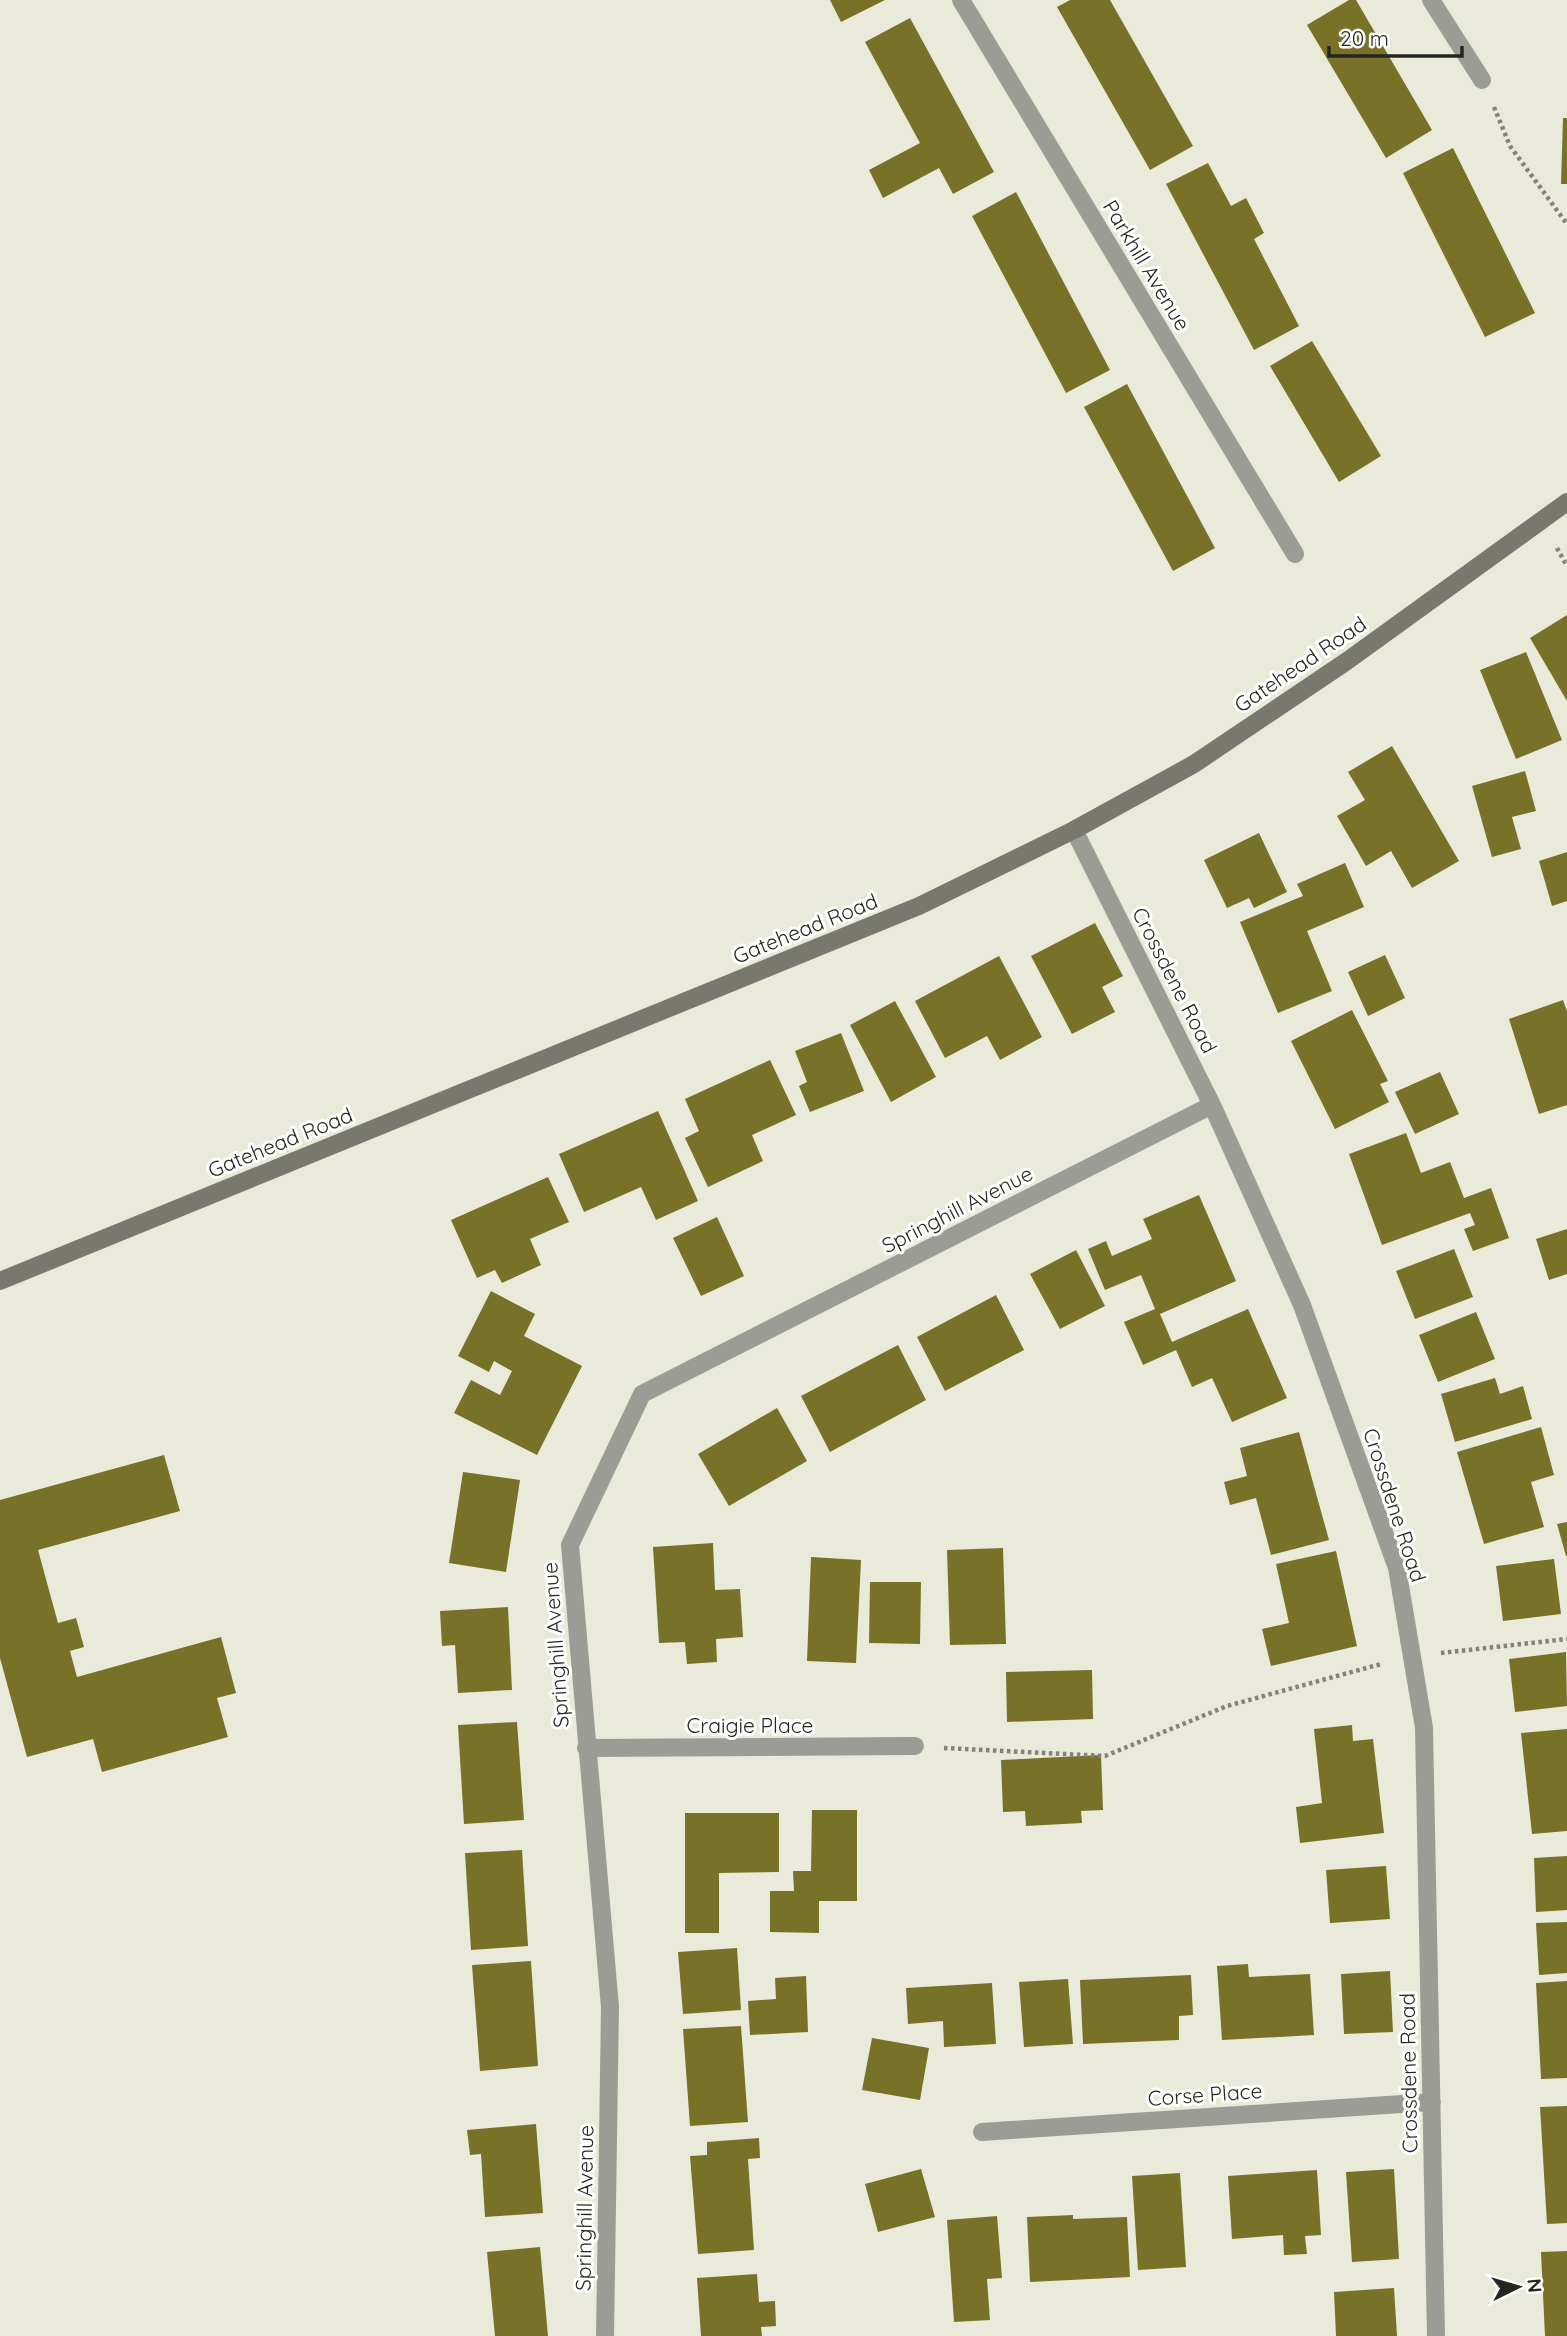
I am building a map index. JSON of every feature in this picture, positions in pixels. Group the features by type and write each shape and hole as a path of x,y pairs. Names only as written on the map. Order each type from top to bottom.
{"main road":[{"name":"Gatehead Road","path":"0,1281 919,906 1074,830 1216,749 1347,661 1567,502"}],"street":[{"name":"Parkhill Avenue","path":"961,0 1295,554"},
{"path":"1431,0 1482,80"},
{"name":"Crossdene Road","path":"1074,830 1212,1105 1302,1305 1397,1567 1424,1728 1436,2336"},
{"name":"Springhill Avenue","path":"605,2336 610,2007 570,1545 642,1394 1212,1105"},
{"name":"Craigie Place","path":"586,1748 915,1746"},
{"name":"Corse Place","path":"982,2132 1432,2102"}],"path":[{"path":"1482,80 1510,146 1567,224"},
{"path":"915,1746 1105,1756 1227,1706 1412,1656 1567,1639"}],"building":[{"path":"830,0 885,0 841,22"},
{"path":"1070,0 1110,0 1193,146 1150,170 1057,7"},
{"path":"1349,0 1356,0 1432,130 1386,158 1307,25"},
{"path":"910,18 994,172 953,194 939,168 883,198 869,170 920,143 865,42"},
{"path":"1563,118 1567,118 1567,184 1561,184"},
{"path":"1453,148 1535,313 1485,337 1403,173"},
{"path":"1208,163 1231,206 1246,198 1264,233 1254,239 1299,326 1254,350 1166,184"},
{"path":"1016,192 1110,370 1066,393 972,216"},
{"path":"1312,341 1381,456 1339,482 1270,366"},
{"path":"1127,384 1215,548 1173,571 1084,407"},
{"path":"1567,615 1567,701 1530,638"},
{"path":"1526,652 1562,740 1516,759 1480,670"},
{"path":"1392,746 1459,861 1412,888 1391,851 1366,866 1337,816 1365,800 1348,772"},
{"path":"1525,771 1536,811 1512,817 1521,849 1492,857 1472,786"},
{"path":"1259,833 1287,892 1254,908 1249,898 1227,908 1204,860"},
{"path":"1567,852 1567,901 1552,906 1539,861"},
{"path":"1345,863 1364,907 1307,931 1332,991 1278,1013 1240,922 1303,896 1297,884"},
{"path":"1095,923 1123,976 1102,987 1115,1012 1072,1034 1031,956"},
{"path":"1385,955 1405,998 1368,1016 1348,972"},
{"path":"999,956 1042,1037 1000,1060 987,1036 945,1058 915,1001"},
{"path":"1563,1000 1567,1011 1567,1105 1539,1114 1509,1019"},
{"path":"895,1001 936,1077 891,1102 850,1025"},
{"path":"1352,1010 1388,1081 1380,1084 1389,1102 1335,1129 1291,1041"},
{"path":"841,1033 864,1091 810,1112 799,1086 807,1082 795,1051"},
{"path":"770,1060 796,1115 752,1135 763,1161 708,1187 685,1138 699,1131 685,1099"},
{"path":"1440,1072 1459,1114 1415,1134 1395,1092"},
{"path":"658,1111 698,1201 656,1220 641,1187 584,1212 559,1154"},
{"path":"1406,1133 1421,1173 1450,1162 1464,1198 1491,1188 1509,1238 1473,1251 1464,1229 1475,1225 1470,1213 1382,1245 1349,1154"},
{"path":"548,1177 569,1222 530,1239 541,1265 502,1283 495,1270 477,1278 451,1220"},
{"path":"1199,1195 1236,1281 1160,1314 1172,1342 1248,1309 1287,1398 1232,1422 1212,1378 1192,1387 1176,1350 1143,1365 1124,1322 1155,1309 1141,1275 1105,1290 1088,1249 1106,1241 1112,1256 1152,1239 1143,1219"},
{"path":"717,1217 744,1276 701,1296 673,1238"},
{"path":"1567,1229 1567,1274 1549,1280 1536,1239"},
{"path":"1454,1249 1473,1297 1415,1319 1396,1271"},
{"path":"1076,1250 1105,1306 1060,1329 1030,1274"},
{"path":"491,1291 535,1314 524,1336 582,1366 537,1455 454,1413 471,1380 500,1395 512,1371 494,1361 489,1372 458,1356"},
{"path":"996,1295 1024,1350 945,1391 917,1337"},
{"path":"1476,1312 1495,1359 1438,1382 1419,1335"},
{"path":"898,1345 926,1400 830,1452 801,1396"},
{"path":"1495,1378 1500,1394 1523,1386 1532,1419 1455,1442 1441,1394"},
{"path":"777,1408 807,1461 729,1506 698,1454"},
{"path":"1541,1427 1554,1475 1531,1482 1544,1527 1484,1544 1457,1452"},
{"path":"1299,1432 1329,1540 1271,1555 1256,1498 1230,1505 1224,1482 1247,1476 1240,1448"},
{"path":"164,1455 180,1511 38,1550 58,1623 76,1618 84,1647 70,1651 77,1677 221,1637 236,1693 217,1698 228,1737 102,1772 93,1739 27,1757 0,1658 0,1500"},
{"path":"463,1472 520,1480 506,1572 449,1563"},
{"path":"1567,1522 1567,1556 1566,1556 1557,1524"},
{"path":"713,1543 715,1590 740,1589 743,1637 716,1639 717,1662 687,1664 685,1642 659,1643 653,1547"},
{"path":"1003,1548 1006,1644 950,1645 947,1550"},
{"path":"1336,1551 1357,1646 1271,1666 1262,1629 1289,1623 1276,1564"},
{"path":"811,1557 861,1560 856,1663 807,1661"},
{"path":"1554,1559 1561,1614 1503,1621 1496,1566"},
{"path":"870,1582 921,1582 920,1644 869,1643"},
{"path":"508,1607 512,1690 458,1693 455,1645 442,1646 440,1611"},
{"path":"1566,1652 1567,1706 1515,1712 1509,1659"},
{"path":"1092,1670 1093,1719 1007,1722 1006,1672"},
{"path":"517,1722 524,1820 464,1824 458,1725"},
{"path":"1352,1725 1353,1741 1373,1739 1384,1833 1300,1843 1296,1807 1322,1803 1314,1729"},
{"path":"1567,1729 1567,1831 1532,1834 1521,1733"},
{"path":"1101,1755 1103,1810 1081,1811 1082,1823 1026,1826 1025,1811 1003,1812 1001,1760"},
{"path":"812,1810 857,1810 857,1901 819,1901 819,1933 770,1932 770,1891 794,1891 793,1871 811,1871"},
{"path":"685,1813 779,1813 779,1872 719,1873 719,1933 685,1933"},
{"path":"522,1850 528,1946 471,1950 465,1853"},
{"path":"1567,1856 1567,1910 1536,1912 1534,1858"},
{"path":"1386,1866 1390,1919 1330,1923 1326,1870"},
{"path":"1567,1922 1567,1973 1539,1975 1536,1923"},
{"path":"737,1948 741,2010 683,2014 678,1952"},
{"path":"531,1961 538,2066 480,2071 472,1965"},
{"path":"1248,1964 1249,1977 1310,1974 1314,2035 1222,2040 1217,1966"},
{"path":"1390,1971 1393,2032 1344,2034 1341,1974"},
{"path":"1191,1975 1193,2015 1179,2016 1179,2040 1083,2044 1080,1980"},
{"path":"806,1976 808,2032 750,2035 748,2001 776,1999 775,1978"},
{"path":"1068,1979 1073,2044 1024,2047 1019,1982"},
{"path":"1567,1981 1567,2078 1541,2079 1536,1983"},
{"path":"992,1983 996,2044 944,2047 943,2021 908,2024 906,1988"},
{"path":"741,2026 748,2122 690,2126 683,2029"},
{"path":"872,2038 929,2048 920,2100 862,2090"},
{"path":"1567,2106 1567,2223 1547,2224 1540,2107"},
{"path":"536,2124 543,2213 485,2217 481,2154 470,2155 467,2130"},
{"path":"759,2138 760,2158 748,2159 754,2250 698,2254 690,2156 707,2155 707,2142"},
{"path":"921,2169 935,2217 878,2232 865,2184"},
{"path":"1394,2169 1399,2259 1352,2262 1346,2172"},
{"path":"1317,2170 1321,2235 1305,2236 1307,2254 1284,2255 1283,2235 1232,2239 1228,2176"},
{"path":"1180,2173 1186,2267 1138,2270 1132,2176"},
{"path":"1073,2215 1073,2219 1127,2217 1130,2277 1030,2282 1027,2217"},
{"path":"997,2216 1002,2278 987,2279 990,2320 954,2322 947,2220"},
{"path":"540,2247 548,2336 495,2336 487,2252"},
{"path":"1567,2251 1567,2336 1545,2336 1541,2252"},
{"path":"757,2274 759,2302 775,2301 776,2326 761,2327 762,2336 701,2336 697,2278"},
{"path":"1394,2288 1397,2336 1336,2336 1334,2292"}]}
